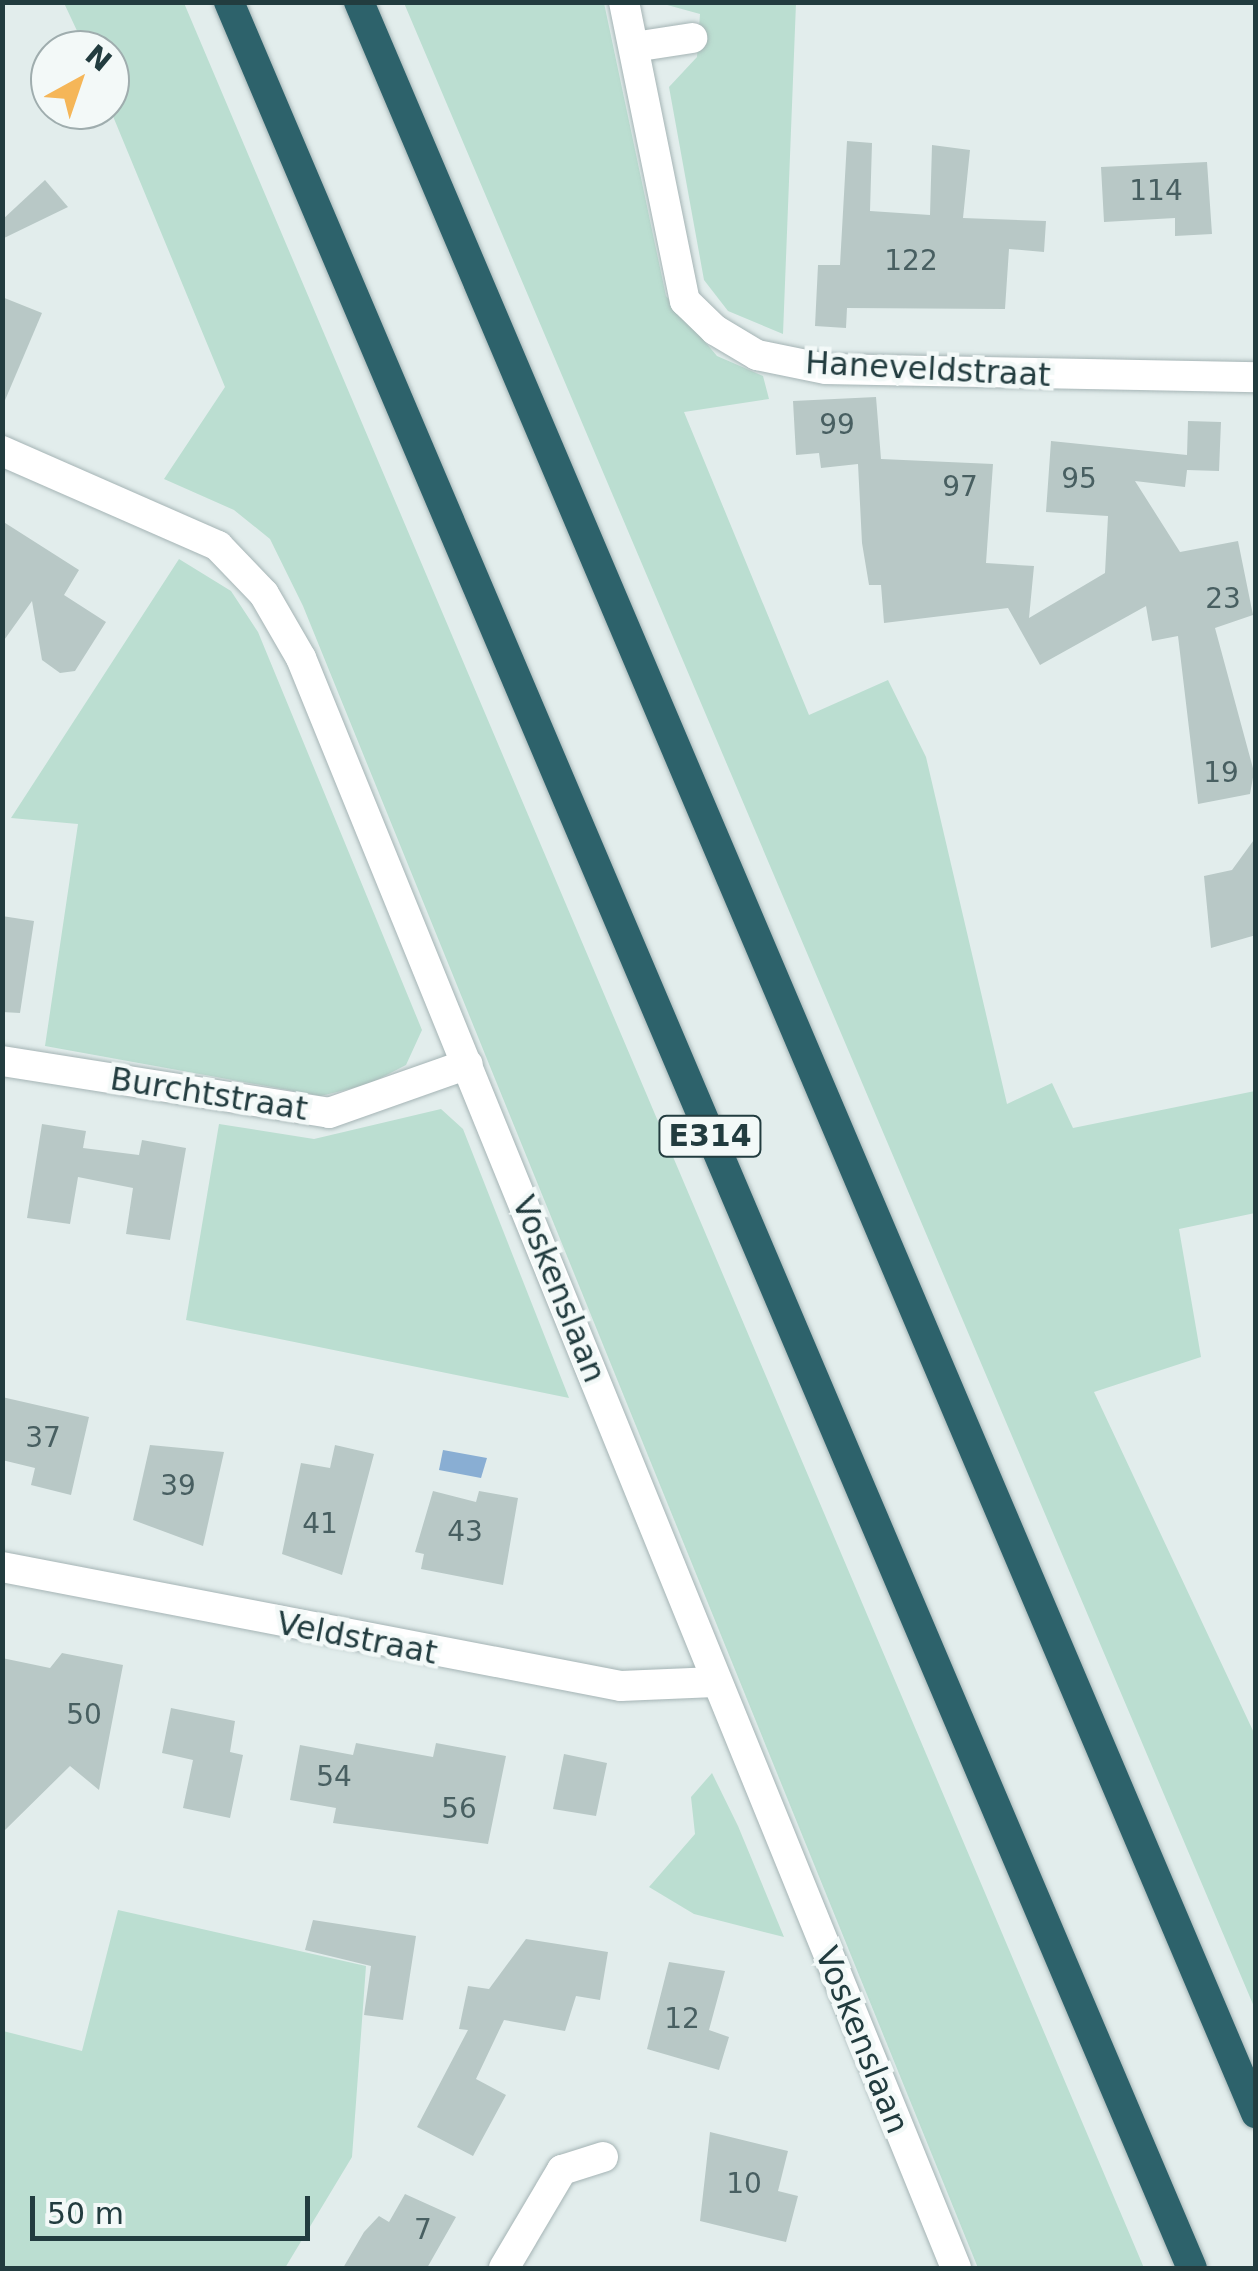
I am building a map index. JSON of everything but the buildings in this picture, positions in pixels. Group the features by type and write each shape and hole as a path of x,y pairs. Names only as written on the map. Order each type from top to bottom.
{"highway":[{"name":"E314","path":"229,2 1192,2268"},
{"path":"359,2 1256,2113"}],"street":[{"name":"Haneveldstraat","path":"624,2 685,301 757,355 826,369 1256,377"},
{"path":"634,47 692,38"},
{"name":"Voskenslaan","path":"2,451 218,546 264,594 300,658 956,2268"},
{"name":"Burchtstraat","path":"2,1061 329,1113 468,1064"},
{"name":"Veldstraat","path":"2,1567 622,1686 714,1682"},
{"path":"504,2268 562,2170 603,2157"}],"green space":[{"path":"64,3 184,3 1144,2268 978,2268 303,606 270,539 234,510 164,479 225,387 119,130 130,130 130,30 77,30"},
{"path":"404,3 604,3 666,296 717,356 763,376 769,399 684,412 809,715 888,680 926,757 1007,1104 1052,1083 1073,1128 1255,1091 1255,1213 1179,1229 1201,1357 1094,1392 1255,1735 1255,2009"},
{"path":"660,3 796,3 783,334 728,311 704,280 669,87 697,57 700,14"},
{"path":"179,559 231,591 258,632 422,1030 406,1065 369,1084 321,1096 45,1046 78,824 11,818"},
{"path":"441,1109 463,1129 569,1398 186,1320 219,1124 314,1139"},
{"path":"712,1773 784,1937 694,1914 649,1887 695,1834 691,1797"},
{"path":"118,1910 366,1966 352,2157 285,2268 3,2268 3,2031 82,2051"}],"water":[{"path":"443,1450 487,1458 481,1478 439,1470"}]}
